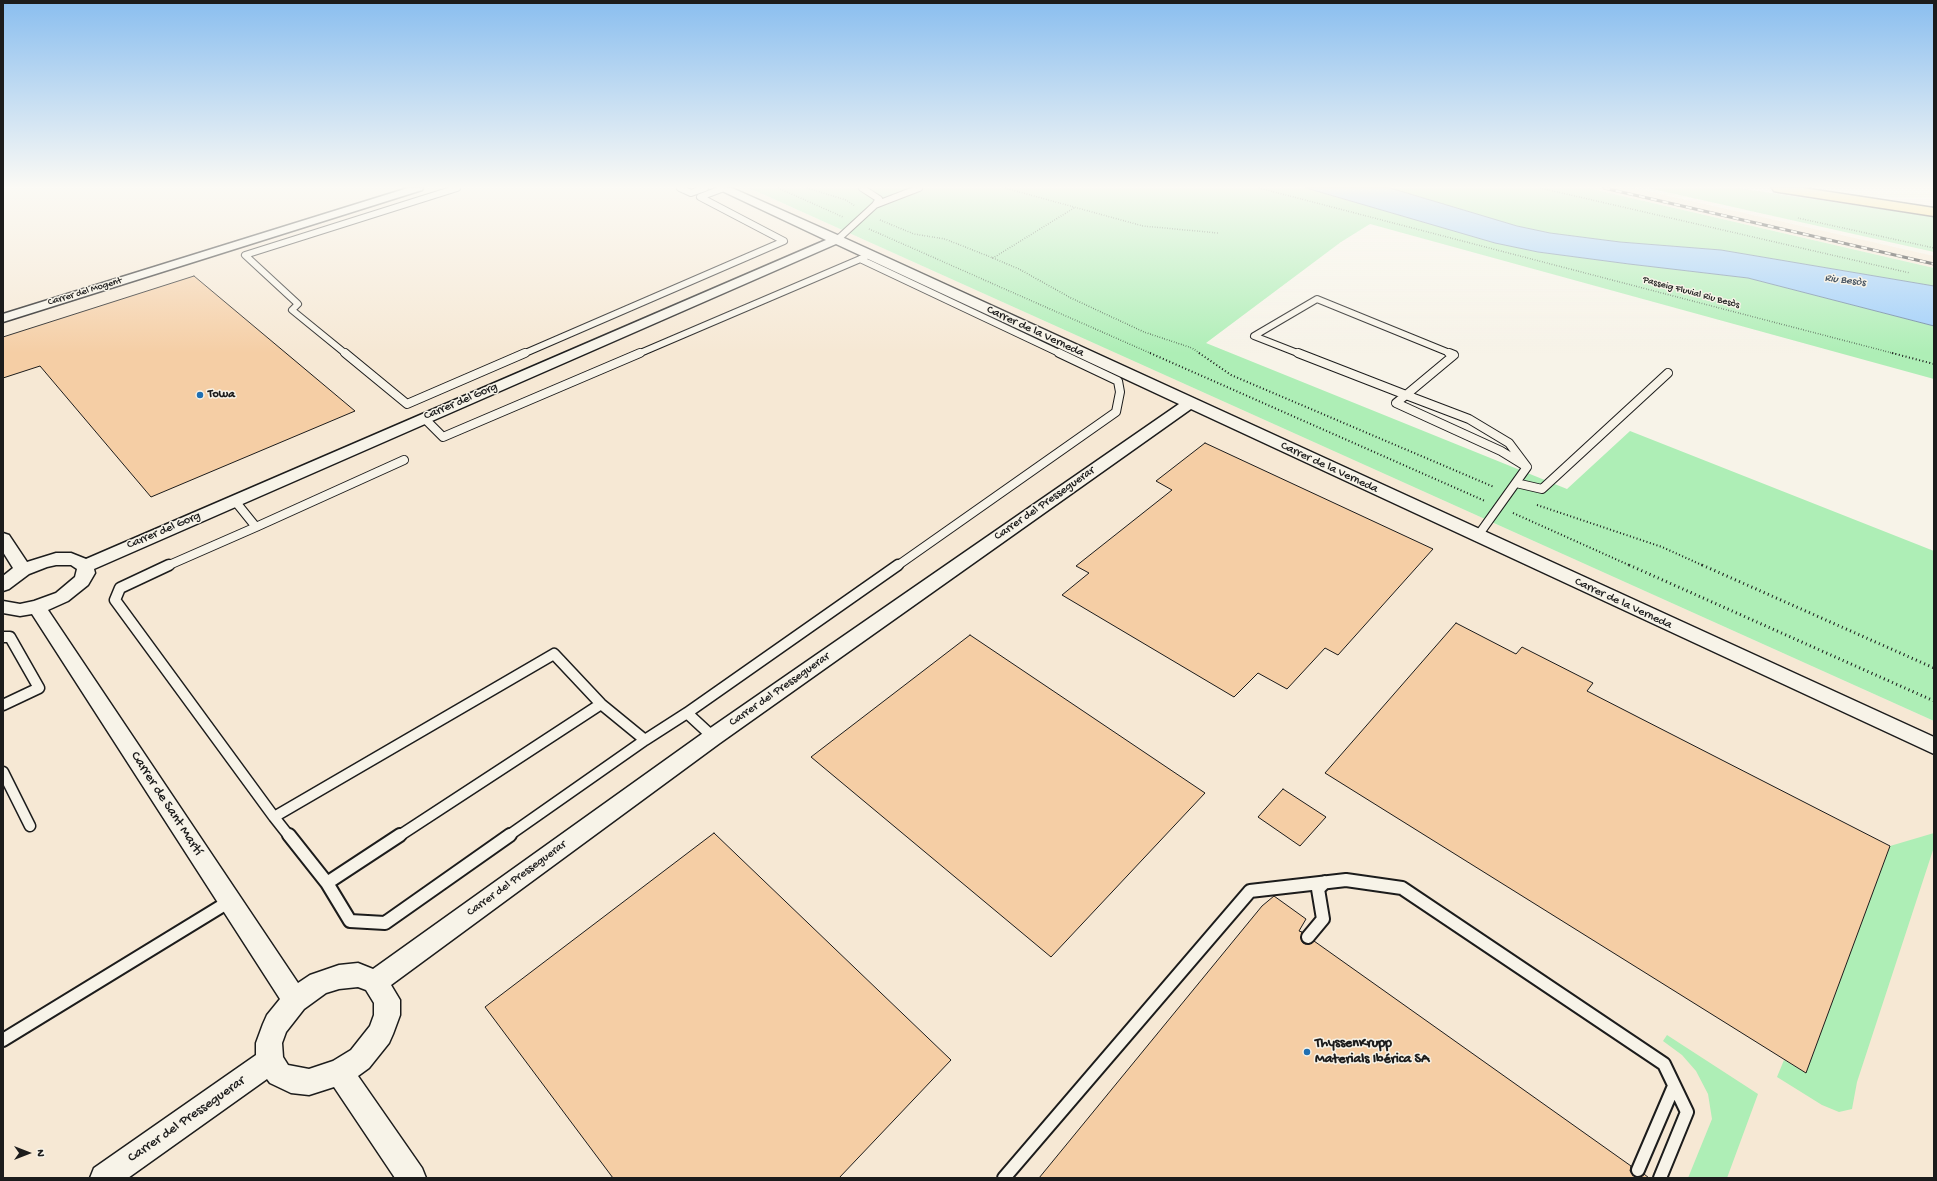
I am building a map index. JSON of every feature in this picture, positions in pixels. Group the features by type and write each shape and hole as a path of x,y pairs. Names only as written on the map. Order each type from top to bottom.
{"street":[{"name":"Carrer del Mogent","path":"3,318 242,243"},
{"name":"Carrer del Gorg","path":"85,566 828,243"},
{"name":"Carrer de la Verneda","path":"844,243 865,257 1934,746"},
{"name":"Carrer del Presseguerar","path":"375,982 713,737 1189,404"},
{"path":"3,539 22,570"},
{"path":"3,585 22,570 56,559 71,559 78,561 85,566 86,573 82,581 74,589 62,597 37,607 20,610 3,607"},
{"name":"Carrer de Sant Martí","path":"37,607 295,1000"},
{"path":"358,976 375,982 387,1000 387,1015 380,1034 360,1059 340,1072 309,1082 291,1080 279,1074 270,1061 269,1043 276,1024 295,1000 319,984 339,977 358,976"},
{"name":"Carrer del Presseguerar","path":"104,1178 270,1061"},
{"path":"340,1072 412,1178"}],"lane":[{"path":"283,243 245,255 298,304 292,310 407,404 779,243"},
{"path":"404,460 132,581 120,588 115,600 274,817 327,883 350,921 385,923 1116,412 1120,392 1118,380 865,257 443,437 424,418"},
{"path":"1527,468 1501,451 1396,403 1406,395 1454,355 1317,299 1254,336 1333,367 1406,395 1469,419 1509,443 1527,468"},
{"path":"1516,483 1542,489 1668,373"},
{"path":"1477,536 1527,468"},
{"path":"235,500 256,527"},
{"path":"3,637 10,637 40,688 3,705"},
{"path":"274,817 554,654 601,704 645,740"},
{"path":"327,883 601,704"},
{"path":"687,713 713,737"},
{"path":"3,772 30,826"},
{"path":"1004,1178 1250,891 1346,880 1402,888 1664,1064 1686,1112 1660,1178"},
{"path":"1308,937 1323,919 1318,889 1326,882"},
{"path":"3,1040 230,901"},
{"path":"1638,1170 1674,1086"}],"path":[{"path":"901,243 1934,701"},
{"path":"955,243 1019,269 1071,298 1144,332 1192,348 1231,375 1545,508 1662,547 1934,668"},
{"path":"992,258 1016,243"},
{"name":"Passeig Fluvial Riu Besòs","path":"1470,243 1934,364"},
{"path":"1780,243 1910,273"},
{"path":"1912,243 1934,248"}],"shaded area":[{"path":"3,243 872,243 1934,721 1934,1178 3,1178"},
{"path":"1826,243 1877,243 1934,256 1934,268"}],"green space":[{"path":"872,243 1340,243 1206,343 1567,489 1630,431 1934,551 1934,721"},
{"path":"1440,243 1496,243 1538,252 1748,278 1934,326 1934,379"},
{"path":"1634,243 1826,243 1934,268 1934,286 1721,250"},
{"path":"1894,243 1934,243 1934,252"},
{"path":"1934,833 1934,847 1857,1082 1852,1109 1839,1112 1822,1105 1777,1077 1784,1060 1806,1073 1890,846"},
{"path":"1667,1035 1758,1094 1727,1178 1688,1178 1712,1119 1708,1094 1696,1071 1682,1055 1663,1041"}],"water":[{"name":"Riu Besòs","path":"1496,243 1634,243 1721,250 1934,286 1934,326 1748,278 1538,252"}],"building":[{"name":"Towa","path":"194,276 355,411 151,497 40,366 3,378 3,337"},
{"path":"1205,443 1433,549 1338,655 1325,648 1287,689 1258,673 1234,697 1062,595 1089,573 1076,566 1172,490 1156,481"},
{"path":"1456,623 1516,654 1522,647 1593,683 1587,691 1890,846 1806,1073 1325,773"},
{"path":"970,635 1205,793 1051,957 811,757"},
{"path":"1283,789 1326,817 1300,846 1258,817"},
{"path":"714,833 951,1060 839,1178 613,1178 485,1007"},
{"name":"ThyssenKrupp Materials Ibérica SA","path":"1274,896 1306,919 1299,931 1302,932 1301,939 1303,943 1310,944 1314,941 1631,1166 1630,1171 1635,1177 1639,1178 1039,1178 1262,906"},
{"path":"1644,1174 1649,1178 1639,1178"}],"railway":[{"path":"1843,243 1934,264"}],"place":[{"name":"Towa","path":"200,395"},
{"name":"ThyssenKrupp Materials Ibérica SA","path":"1307,1052"}]}
